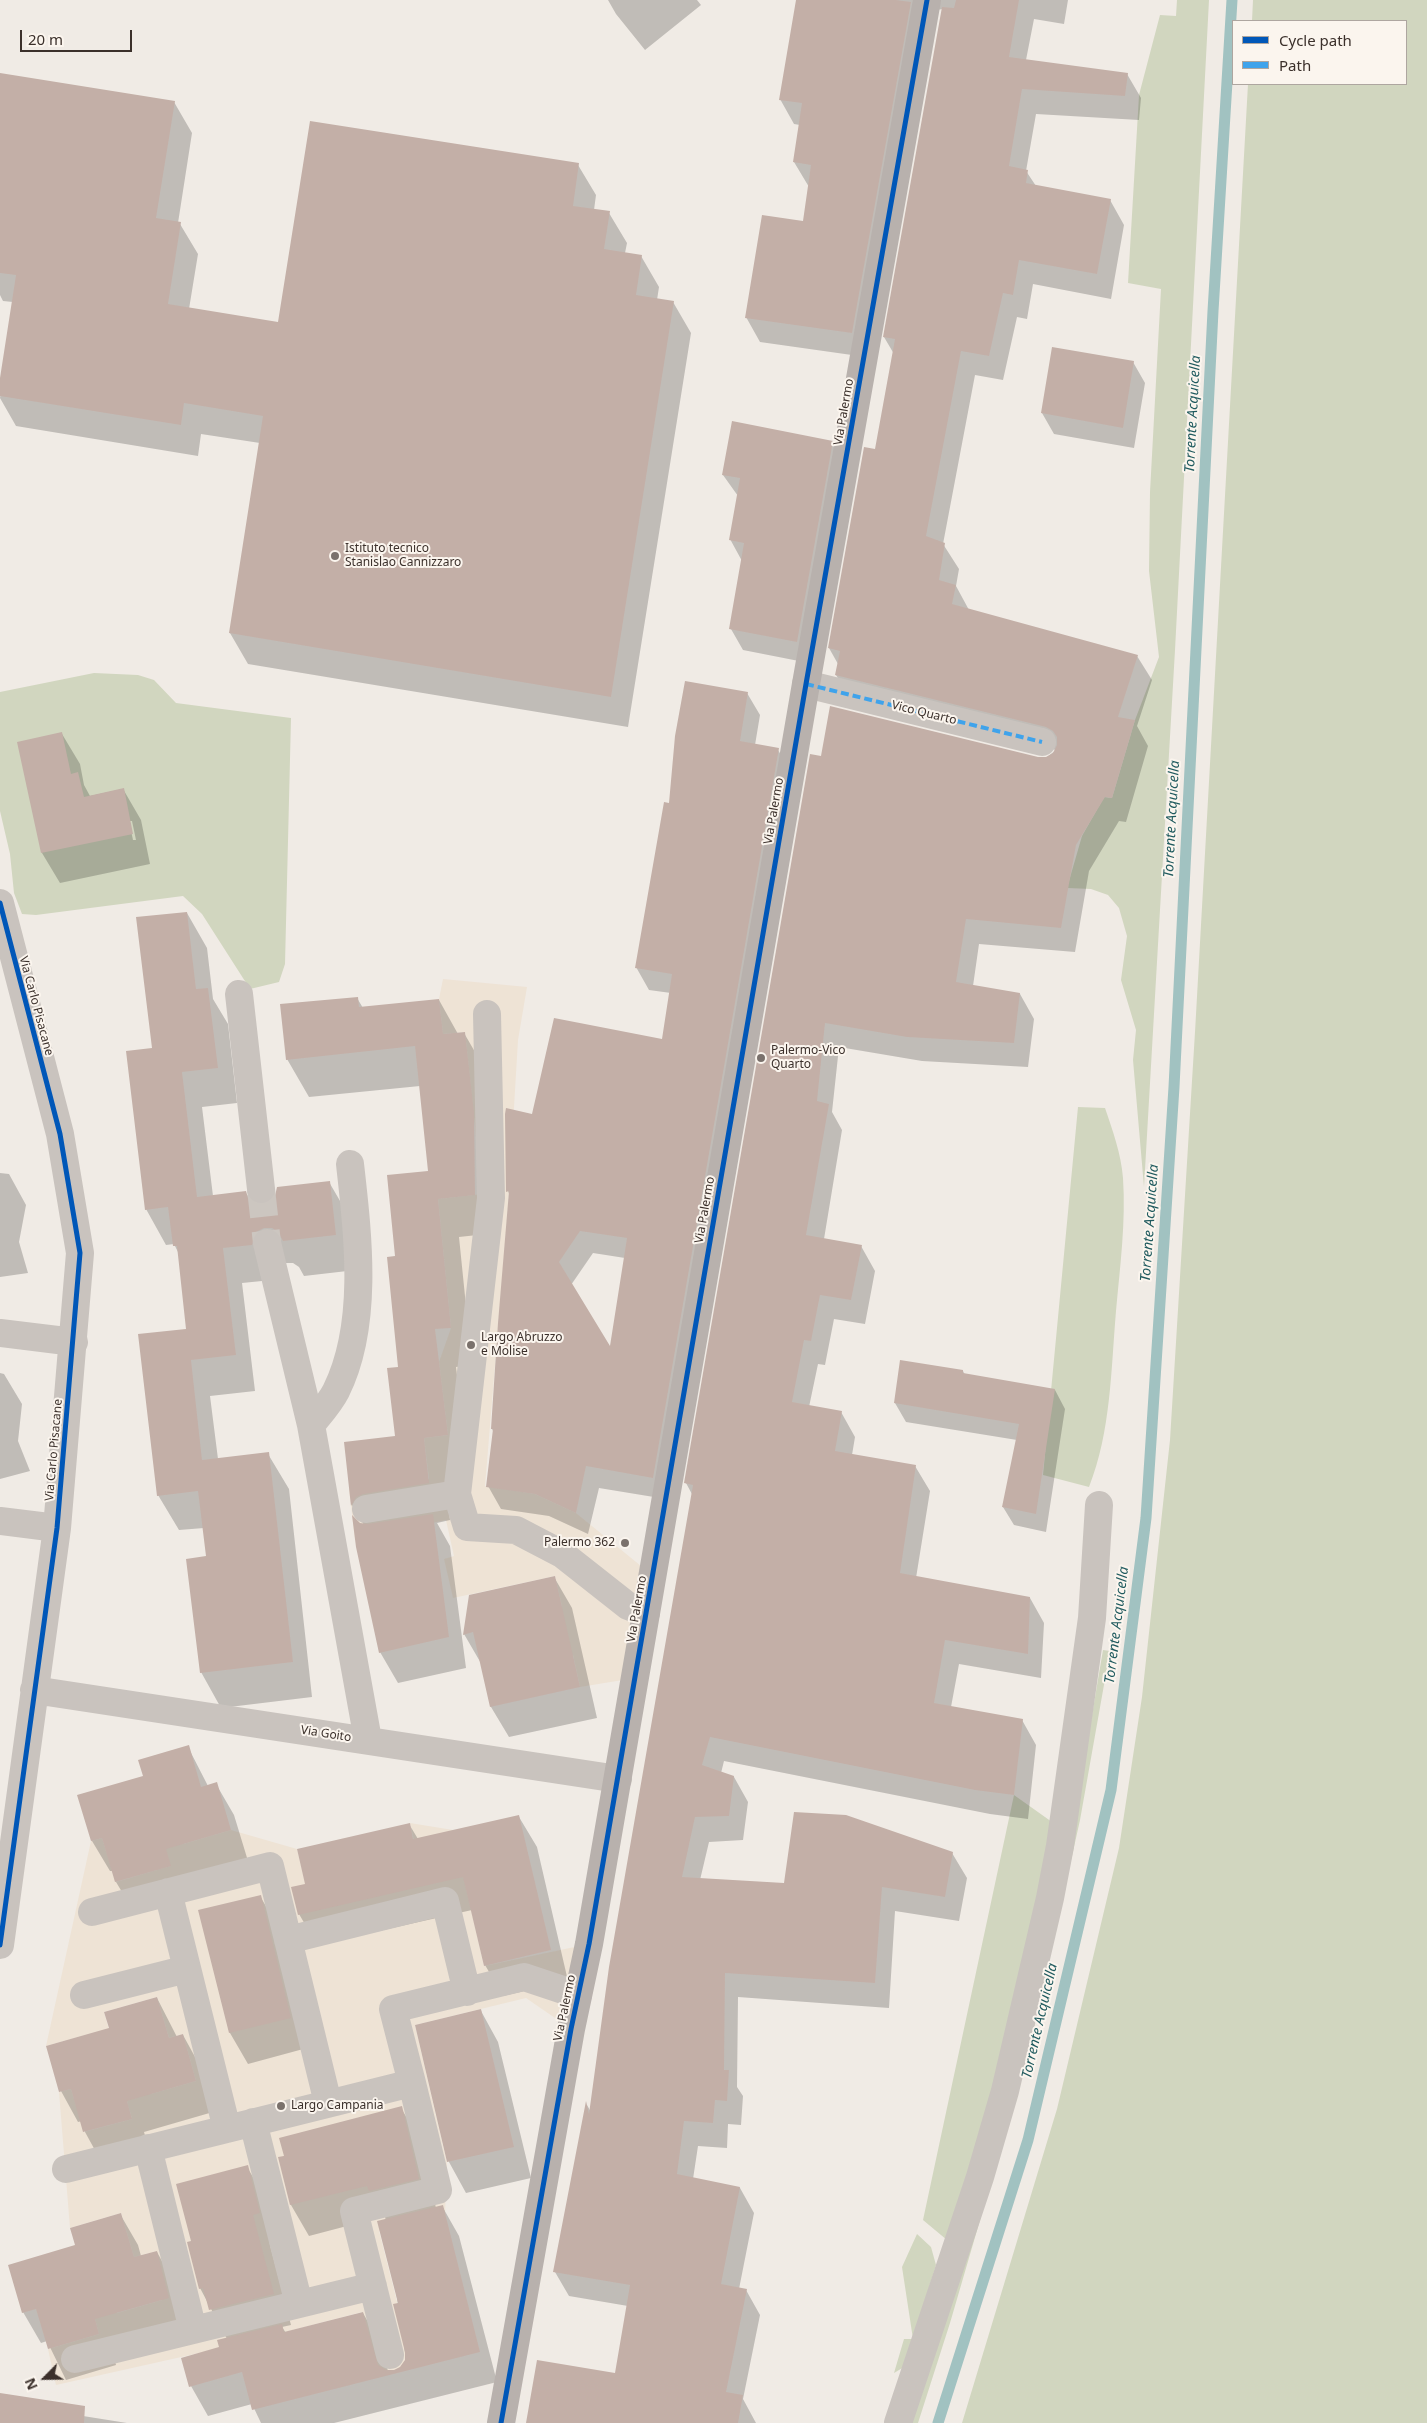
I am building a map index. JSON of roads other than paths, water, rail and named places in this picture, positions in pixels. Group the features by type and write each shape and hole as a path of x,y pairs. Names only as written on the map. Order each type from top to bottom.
{"main road":[{"name":"Via Palermo","path":"501,2423 618,1779 806,684 927,0"}],"street":[{"name":"Vico Quarto","path":"806,684 1042,742"},
{"name":"Via Carlo Pisacane","path":"0,903 10,992 60,1134 80,1253 57,1528 34,1690 7,1844 0,1945"},
{"path":"239,994 261,1189"},
{"path":"486,1014 491,1198 457,1494 467,1527 516,1530 562,1554 628,1606 646,1613"},
{"path":"311,1426 335,1392 348,1361 356,1318 358,1240 350,1164"},
{"path":"267,1243 311,1426 368,1740"},
{"path":"0,1333 74,1342"},
{"path":"366,1509 457,1494"},
{"path":"898,2423 954,2261 985,2160 1022,2020 1050,1898 1060,1846 1092,1618 1098,1505"},
{"path":"0,1521 57,1528"},
{"name":"Via Goito","path":"34,1690 618,1779"},
{"path":"92,1912 270,1866 328,2103"},
{"path":"168,1892 227,2129"},
{"path":"288,1940 445,1901 467,1992"},
{"path":"84,1995 187,1969"},
{"path":"390,2354 354,2211 438,2190 393,2010 524,1977 578,1995"},
{"path":"66,2168 412,2083"},
{"path":"253,2122 298,2304"},
{"path":"148,2148 192,2330"},
{"path":"75,2359 373,2286"}],"waterway":[{"name":"Torrente Acquicella","path":"938,2423 1028,2140 1111,1790 1146,1518 1174,1087 1213,311 1232,0"}],"tunnel":[{"path":"261,1189 267,1243"}],"place":[{"name":"Istituto tecnico Stanislao Cannizzaro","path":"335,556"},
{"name":"Palermo-Vico Quarto","path":"761,1058"},
{"name":"Largo Abruzzo e Molise","path":"471,1345"},
{"name":"Palermo 362","path":"625,1543"},
{"name":"Largo Campania","path":"281,2106"}]}
